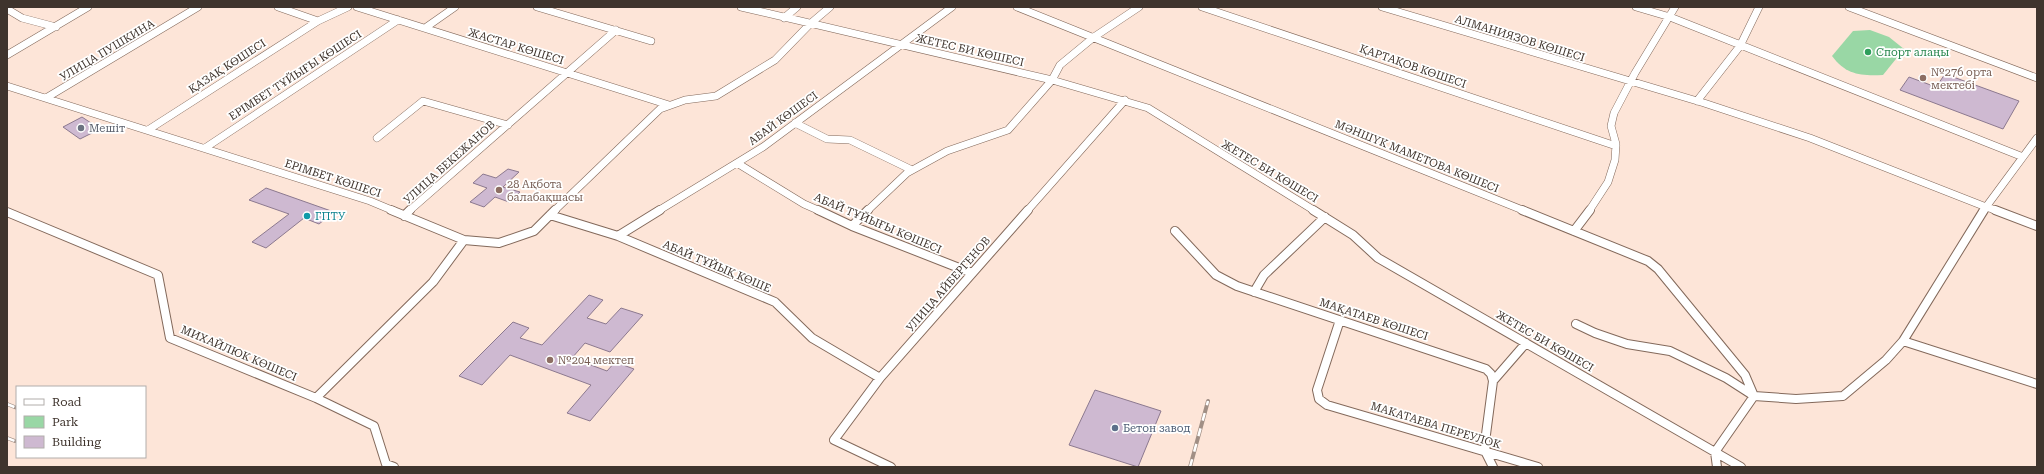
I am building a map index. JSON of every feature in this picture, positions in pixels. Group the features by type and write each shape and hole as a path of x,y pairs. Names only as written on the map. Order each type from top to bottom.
{"street":[{"path":"7,55 88,7"},
{"name":"УЛИЦА ПУШКИНА","path":"46,98 198,7"},
{"path":"278,7 318,21 348,7"},
{"name":"ЖАСТАР КӨШЕСІ","path":"357,7 669,106"},
{"path":"425,28 455,7"},
{"path":"537,7 651,41"},
{"name":"ЖЕТЕС БИ КӨШЕСІ","path":"741,7 1052,80 1125,100 1148,108 1353,235 1378,258 1741,467"},
{"path":"784,18 797,7"},
{"name":"ЕРІМБЕТ КӨШЕСІ","path":"7,86 205,148 344,194 370,200 404,216 464,240 499,243 534,231 660,108 685,100 716,96 776,60 810,24 830,7"},
{"name":"АБАЙ КӨШЕСІ","path":"618,236 763,148 952,7"},
{"name":"МӘНШҮК МАМЕТОВА КӨШЕСІ","path":"1017,7 1641,258 1658,269 1745,375 1754,396"},
{"path":"852,226 907,173 947,151 1008,130 1052,80 1060,64 1094,37 1125,18 1139,7"},
{"name":"ҚАРТАҚОВ КӨШЕСІ","path":"1202,7 1616,146"},
{"name":"АЛМАНИЯЗОВ КӨШЕСІ","path":"1382,7 1629,82 1697,101 1810,138 2037,226"},
{"path":"1636,7 1670,17 2023,157"},
{"path":"1574,231 1598,200 1615,169 1616,146 1612,129 1612,119 1629,82 1675,7"},
{"path":"1697,101 1740,46 1759,7"},
{"path":"1849,7 2037,78"},
{"path":"7,9 22,18 56,27"},
{"name":"ЕРІМБЕТ ТҰЙЫҒЫ КӨШЕСІ","path":"205,148 398,20"},
{"name":"ҚАЗАҚ КӨШЕСІ","path":"148,130 318,21"},
{"name":"УЛИЦА БЕКЕЖАНОВ","path":"404,216 616,30"},
{"name":"УЛИЦА АЙБЕРГЕНОВ","path":"891,467 834,440 880,378 1125,100"},
{"name":"УЛИЦА БЕКЕЖАНОВ","path":"377,138 423,101 508,125"},
{"path":"795,123 827,139 850,140 912,170"},
{"path":"1576,324 1595,333 1627,344 1670,351 1726,378 1754,396 1796,399 1842,396 1886,360 1903,341 1986,207 2037,138"},
{"name":"АБАЙ ТҰЙЫҒЫ КӨШЕСІ","path":"737,163 804,204 852,226 972,273"},
{"name":"МИХАЙЛЮК КӨШЕСІ","path":"7,212 158,275 170,338 316,398 374,426 386,464 394,467"},
{"name":"АБАЙ ТҰЙЫҚ КӨШЕ","path":"550,215 618,236 775,302 812,338 880,378"},
{"path":"1254,292 1264,275 1325,217"},
{"name":"МАҚАТАЕВ КӨШЕСІ","path":"1175,231 1216,275 1237,286 1486,369 1491,374 1493,381"},
{"path":"316,398 433,282 464,240"},
{"name":"МАКАТАЕВА ПЕРЕУЛОК","path":"1340,320 1317,390 1319,399 1327,405 1486,453 1538,467"},
{"path":"1903,341 2037,384"},
{"path":"1493,467 1486,453 1485,442 1493,381 1526,343"},
{"path":"1717,467 1715,452 1754,396"}],"green space":[{"name":"Спорт алаңы","path":"1870,30 1889,37 1904,49 1883,75 1868,75 1848,71 1832,56 1853,31"}],"building":[{"name":"№276 орта мектебі","path":"1945,74 2019,101 2003,129 1900,90 1909,77 1936,87"},
{"name":"Мешіт","path":"82,117 100,129 80,139 63,127"},
{"name":"28 Ақбота балабақшасы","path":"508,169 519,172 503,187 520,192 509,202 495,197 484,207 470,202 487,188 473,183 483,174 496,178"},
{"name":"ГПТУ","path":"266,188 334,212 319,224 304,218 266,248 252,242 289,214 249,200"},
{"name":"№204 мектеп","path":"589,295 603,300 587,318 606,324 621,308 643,315 610,352 585,343 572,358 607,371 615,362 634,369 590,421 567,413 591,385 510,355 482,385 459,376 513,322 529,328 520,338 542,345"},
{"name":"Бетон завод","path":"1095,390 1161,411 1138,467 1069,445"}],"railway":[{"path":"1190,467 1208,401"},
{"path":"7,404 16,408"},
{"path":"7,438 15,441"}],"place":[{"name":"Спорт алаңы","path":"1868,52"},
{"name":"№276 орта мектебі","path":"1923,78"},
{"name":"Мешіт","path":"81,128"},
{"name":"28 Ақбота балабақшасы","path":"499,190"},
{"name":"ГПТУ","path":"307,216"},
{"name":"№204 мектеп","path":"550,360"},
{"name":"Бетон завод","path":"1115,428"}]}
